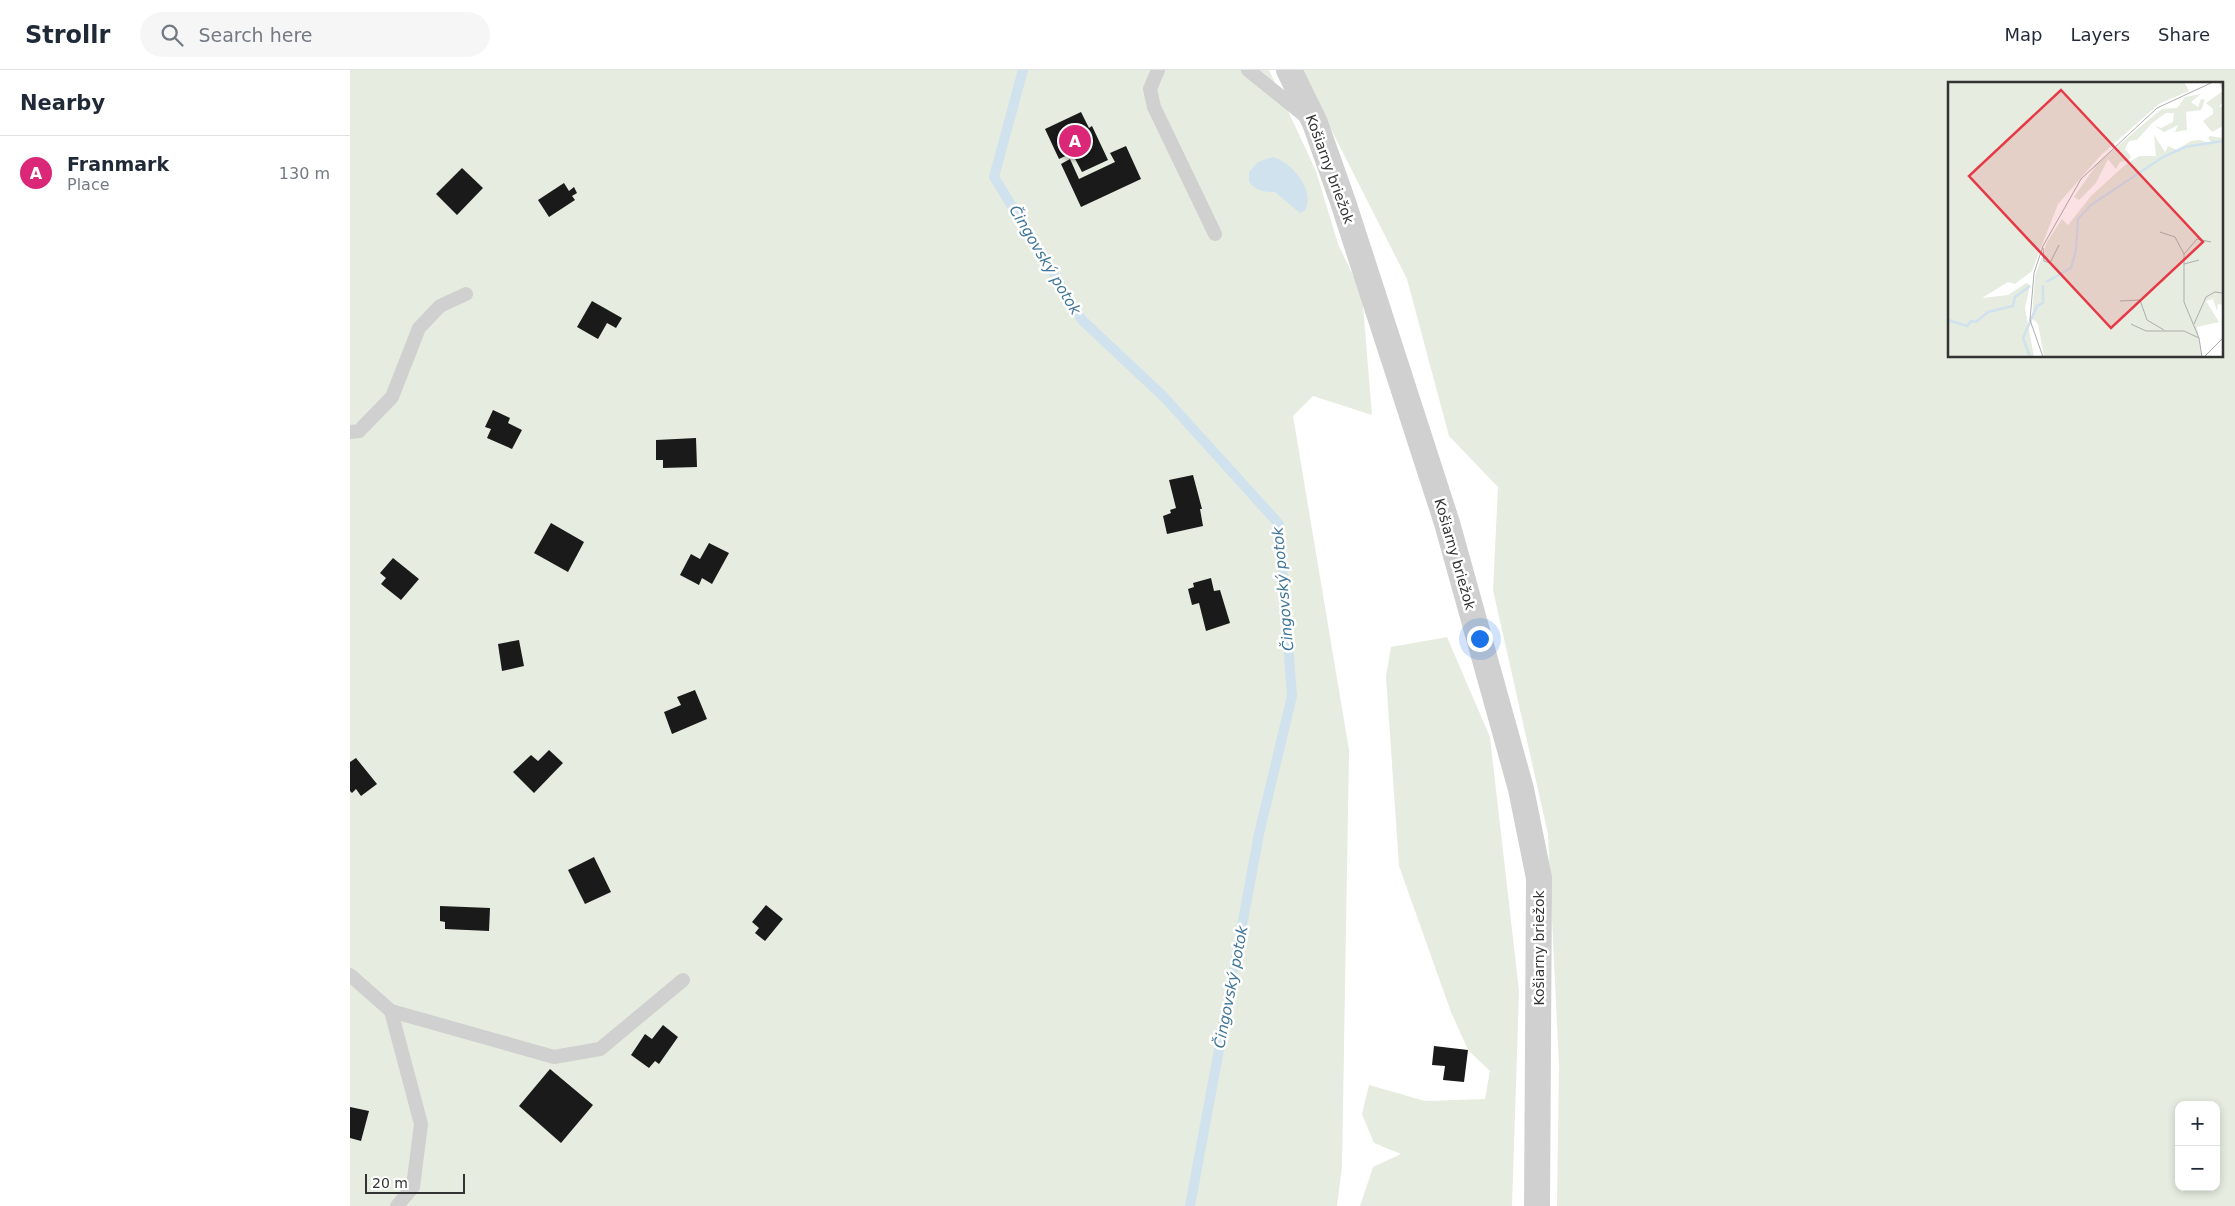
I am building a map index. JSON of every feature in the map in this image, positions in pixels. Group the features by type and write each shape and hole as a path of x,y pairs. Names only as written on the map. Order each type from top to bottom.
{"street":[{"name":"Košiarny briežok","path":"1289,70 1315,123 1343,202 1447,523 1521,789 1540,878 1538,1206"}],"lane":[{"path":"1158,70 1150,89 1154,107 1215,234"},
{"path":"1248,70 1315,123"},
{"path":"350,432 359,431 392,397 419,328 440,306 466,294"},
{"path":"350,975 391,1011 554,1056 600,1049 683,980"},
{"path":"391,1011 420,1124 413,1187 397,1206"}],"shaded area":[{"path":"350,70 1269,70 1316,171 1338,244 1362,294 1372,415 1313,396 1293,416 1349,750 1342,1166 1337,1206 350,1206"},
{"path":"1301,70 2235,70 2235,1206 1557,1206 1559,1066 1548,834 1493,590 1498,487 1449,436 1407,279"},
{"path":"1447,637 1490,737 1519,991 1512,1206 1360,1206 1373,1167 1401,1154 1374,1143 1362,1114 1369,1085 1425,1101 1485,1099 1490,1071 1468,1050 1451,1012 1399,866 1386,676 1391,647"}],"water":[{"path":"1273,157 1294,171 1304,186 1308,202 1305,210 1300,213 1275,192 1260,190 1249,182 1249,172 1258,162"}],"building":[{"path":"1081,112 1089,128 1092,126 1108,160 1082,172 1072,153 1059,159 1045,129"},
{"path":"1126,146 1141,179 1081,207 1061,164 1070,159 1079,179 1115,162 1110,153"},
{"path":"462,168 483,188 457,215 436,194"},
{"path":"564,183 569,191 574,187 577,193 572,196 575,200 549,217 538,200"},
{"path":"592,301 622,318 616,328 607,323 598,339 577,327"},
{"path":"493,410 510,418 508,423 522,430 512,449 487,438 491,429 485,427"},
{"path":"696,438 697,467 663,468 663,460 656,460 656,440"},
{"path":"1193,475 1202,509 1200,509 1203,526 1167,534 1163,516 1171,513 1170,510 1176,508 1169,480"},
{"path":"551,523 584,542 568,572 534,553"},
{"path":"709,543 729,553 712,584 702,578 699,585 680,575 691,554 700,559"},
{"path":"393,558 419,579 401,600 381,584 386,578 380,573"},
{"path":"1211,578 1214,591 1220,590 1230,623 1206,631 1199,603 1192,605 1188,589 1194,587 1193,583"},
{"path":"519,640 524,666 502,671 498,644"},
{"path":"695,690 707,719 672,734 664,712 681,705 677,697"},
{"path":"549,750 563,763 534,793 513,772 531,755 538,761"},
{"path":"356,758 377,784 361,796 356,789 352,793 350,791 350,762"},
{"path":"594,857 611,892 585,904 568,870"},
{"path":"766,905 783,919 765,941 755,933 759,928 752,922"},
{"path":"440,906 490,908 489,931 445,929 445,922 440,921"},
{"path":"663,1025 678,1037 659,1064 655,1061 649,1068 631,1055 645,1034 652,1039"},
{"path":"1434,1046 1468,1050 1464,1082 1443,1080 1445,1066 1432,1065"},
{"path":"550,1069 593,1105 561,1143 519,1106"},
{"path":"350,1107 369,1111 361,1141 350,1138"}],"waterway":[{"name":"Čingovský potok","path":"1023,70 994,177 1082,320 1164,397 1279,524 1292,696 1259,834 1190,1206"}],"place":[{"name":"Franmark","path":"1075,141"}]}
